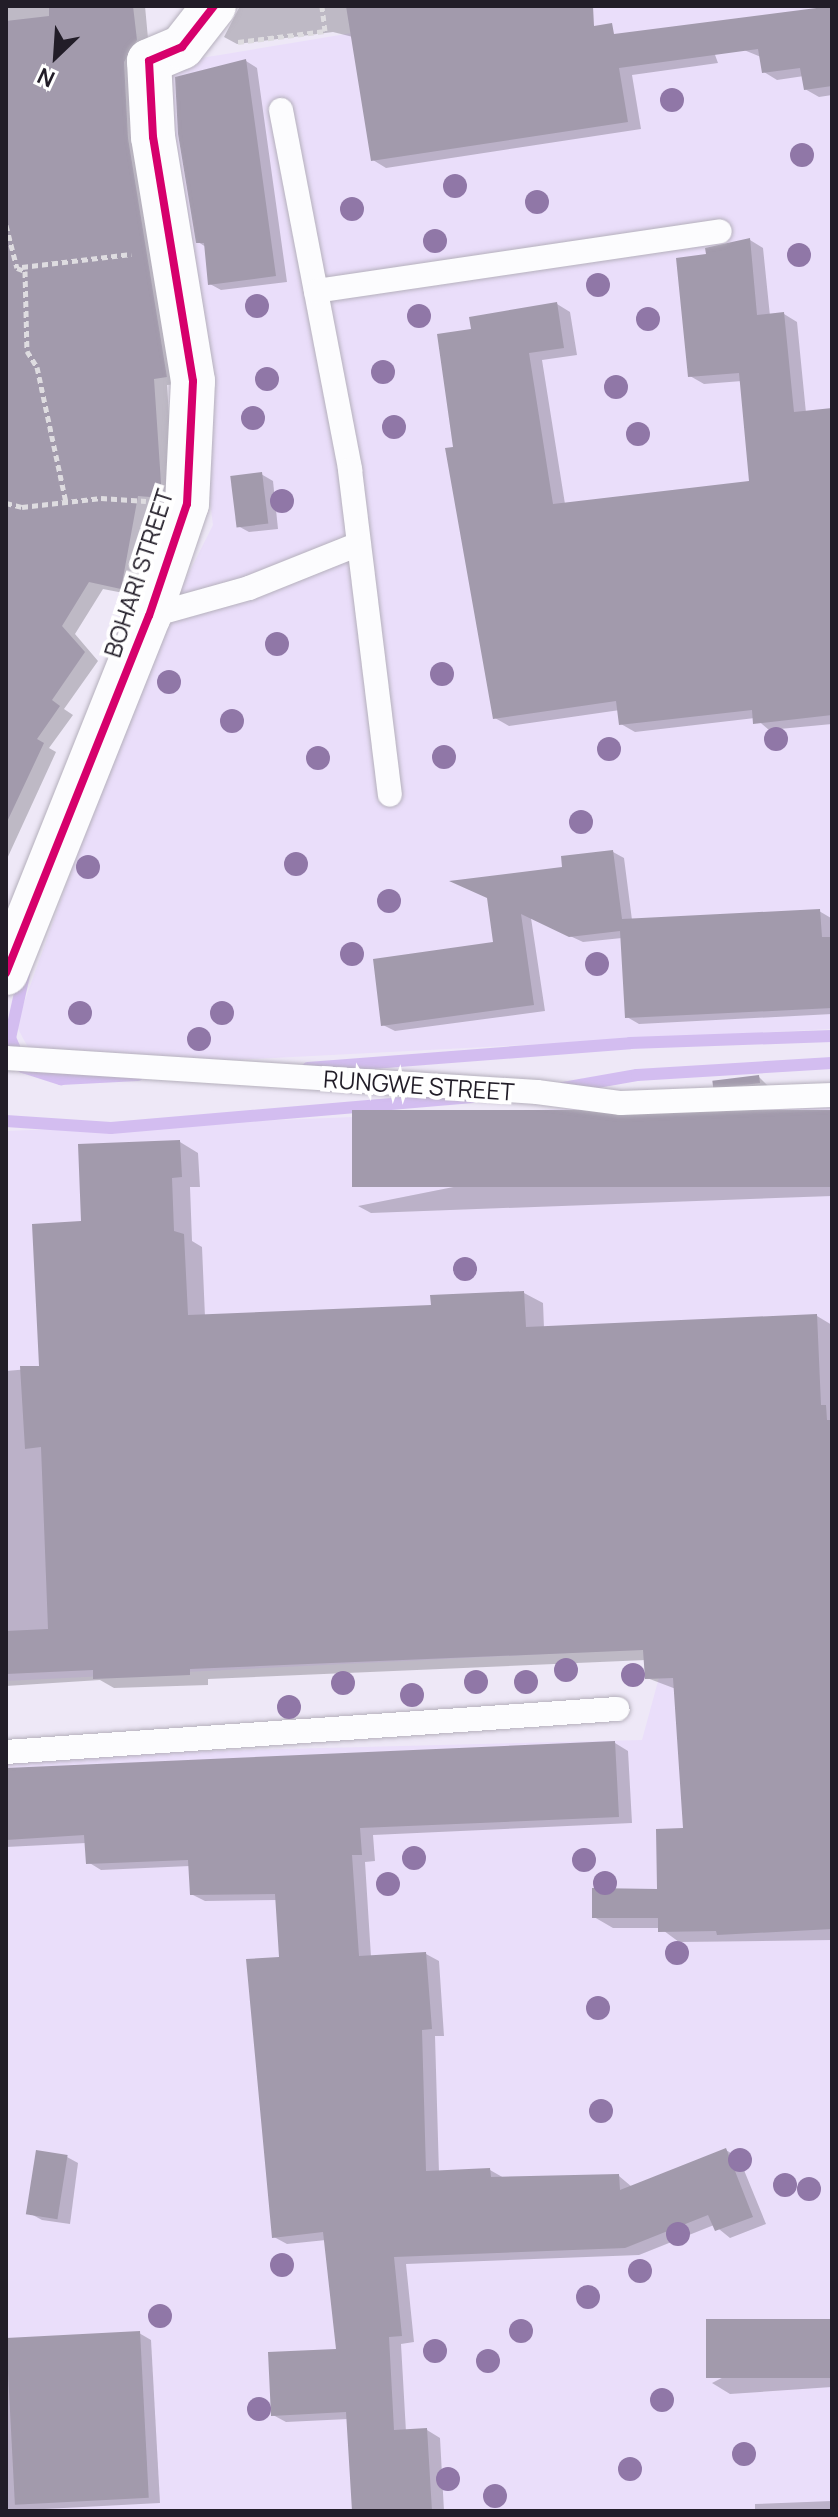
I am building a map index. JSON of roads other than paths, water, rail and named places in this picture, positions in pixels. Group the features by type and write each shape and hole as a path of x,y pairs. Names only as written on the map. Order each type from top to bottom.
{"street":[{"name":"BOHARI STREET","path":"6,973 149,616 187,504 193,381 153,137 149,61 182,47 214,6"}],"lane":[{"path":"281,110 316,291 359,544 390,795"},
{"path":"316,291 720,231"},
{"path":"149,616 249,588 359,544"},
{"name":"RUNGWE STREET","path":"6,1058 537,1092 621,1103 832,1095"},
{"path":"6,1752 617,1709"}],"waterway":[{"path":"24,975 10,1038 23,1067 61,1079 138,1075"},
{"path":"308,1068 630,1043 832,1036"},
{"path":"563,1088 637,1075 832,1063"},
{"path":"6,1121 111,1128 473,1097"}]}
